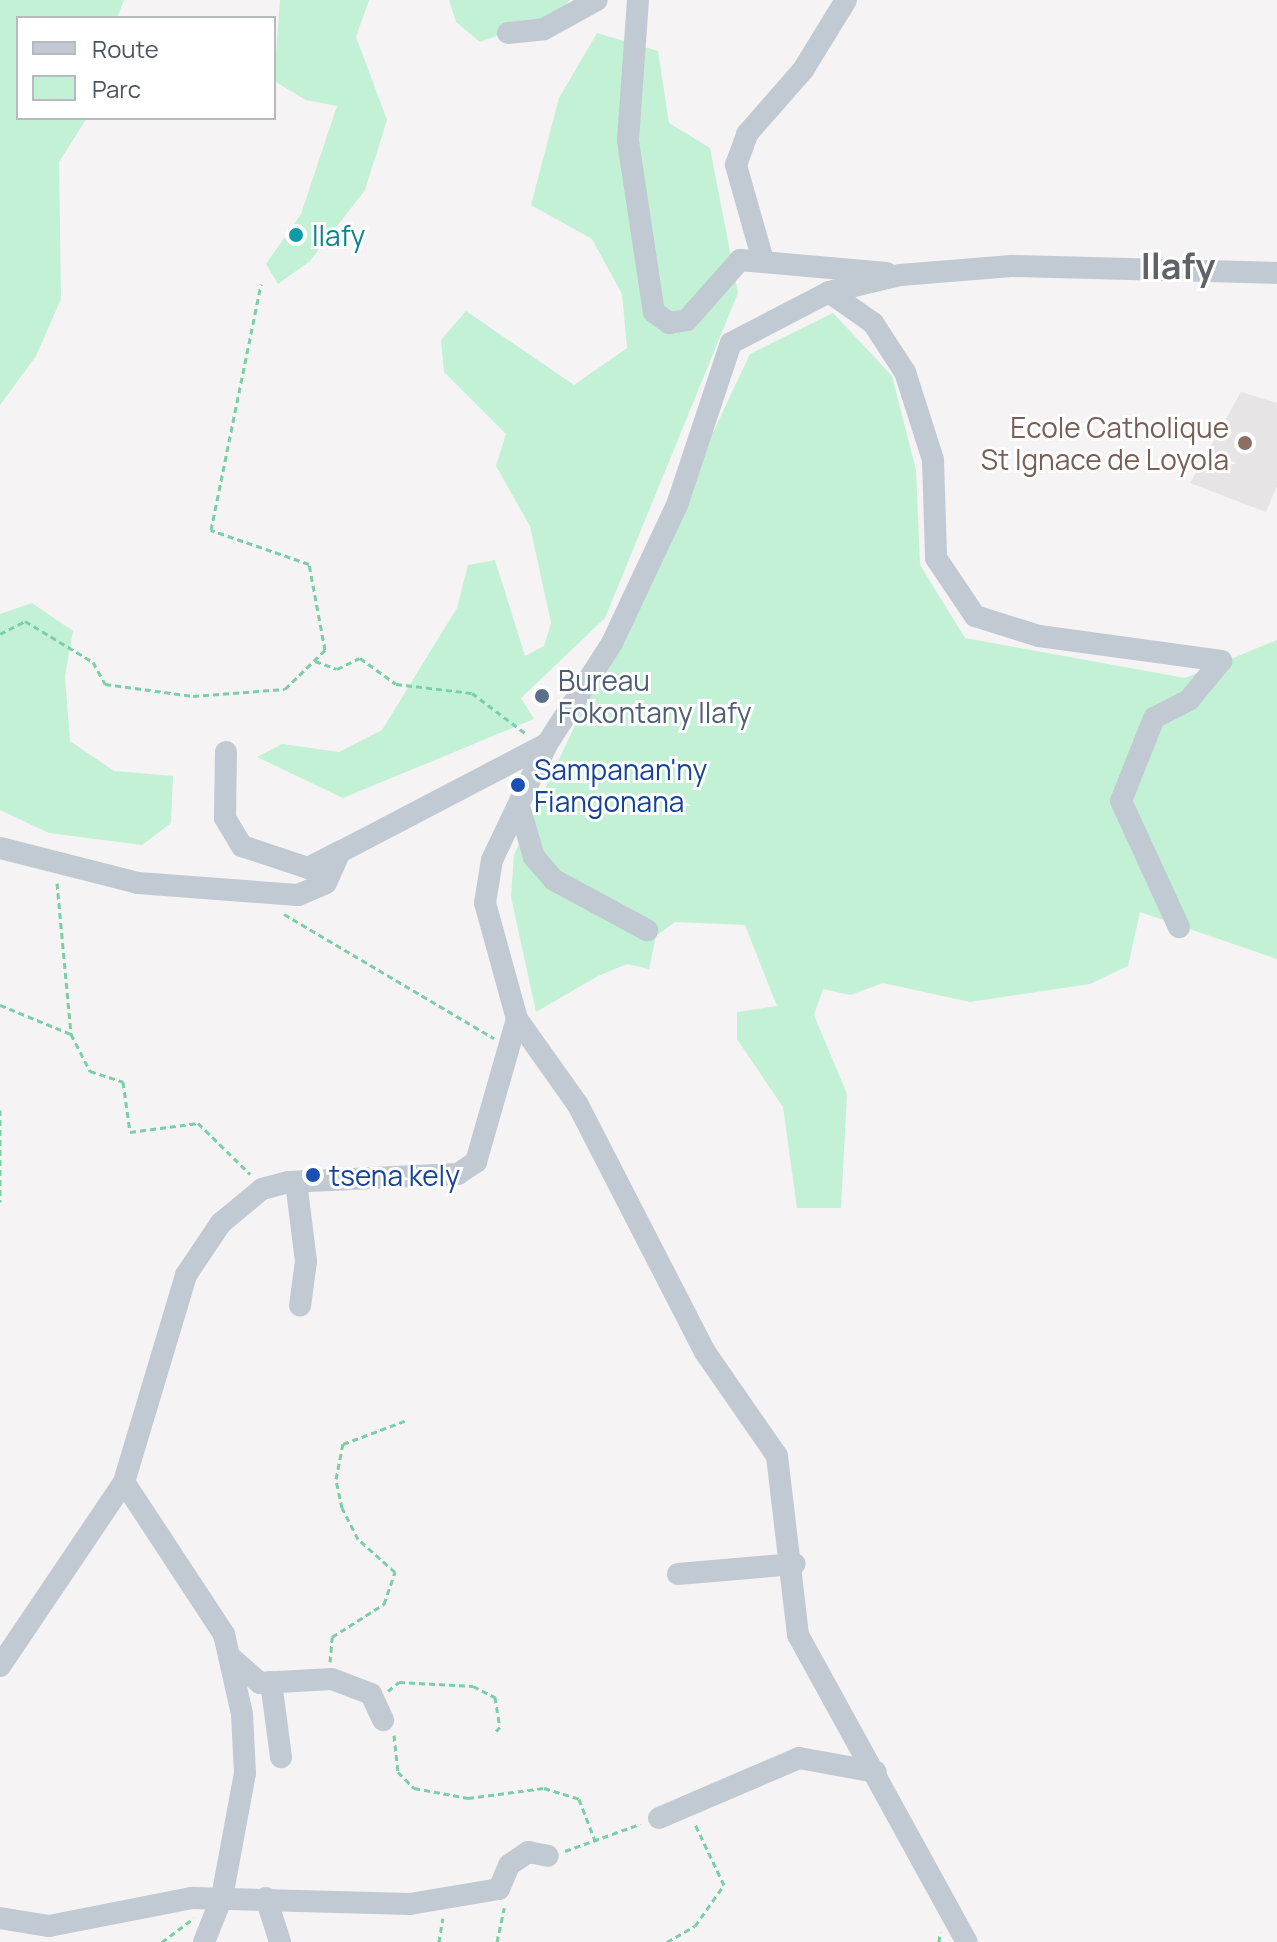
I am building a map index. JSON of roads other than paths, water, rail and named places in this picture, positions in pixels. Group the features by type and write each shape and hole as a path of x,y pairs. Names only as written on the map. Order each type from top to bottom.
{"street":[{"path":"508,33 544,29 597,0"},
{"path":"638,0 628,141 654,312 669,323 687,320 740,260 762,257 900,275"},
{"path":"762,257 736,165 747,134 803,70 846,0"},
{"path":"967,1942 798,1635 795,1564 777,1456 705,1352 578,1105 517,1019 485,903 492,860 547,744 612,643 677,505 731,343 829,292 900,275 1012,266 1277,273"},
{"path":"829,292 873,323 905,372 933,460 936,558 975,616 1054,639 1221,661 1189,700 1154,718 1121,801 1179,927"},
{"path":"226,752 225,818 242,846 308,868 547,744"},
{"path":"519,806 534,857 554,880 647,930"},
{"path":"0,848 54,865 152,885 298,895 326,883 340,852"},
{"path":"0,1666 124,1482 186,1275 221,1223 262,1189 296,1182 458,1174 476,1162 517,1019"},
{"path":"296,1182 306,1261 300,1306"},
{"path":"124,1482 224,1634 242,1714 245,1773 222,1897 204,1942"},
{"path":"678,1574 795,1564"},
{"path":"226,1651 239,1671 271,1682 332,1679 379,1711"},
{"path":"271,1682 281,1757"},
{"path":"668,1814 799,1758 876,1772"},
{"path":"0,1918 49,1926 222,1897 266,1898 325,1907 410,1904 499,1889 509,1865 528,1852 548,1856"},
{"path":"266,1898 280,1942"}],"place":[{"name":"Ilafy","path":"296,235"},
{"name":"Ecole Catholique St Ignace de Loyola","path":"1245,443"},
{"name":"Bureau Fokontany Ilafy","path":"542,696"},
{"name":"Sampanan'ny Fiangonana","path":"518,785"},
{"name":"tsena kely","path":"313,1175"}],"district":[{"name":"Ilafy","path":"1178,266"}]}
